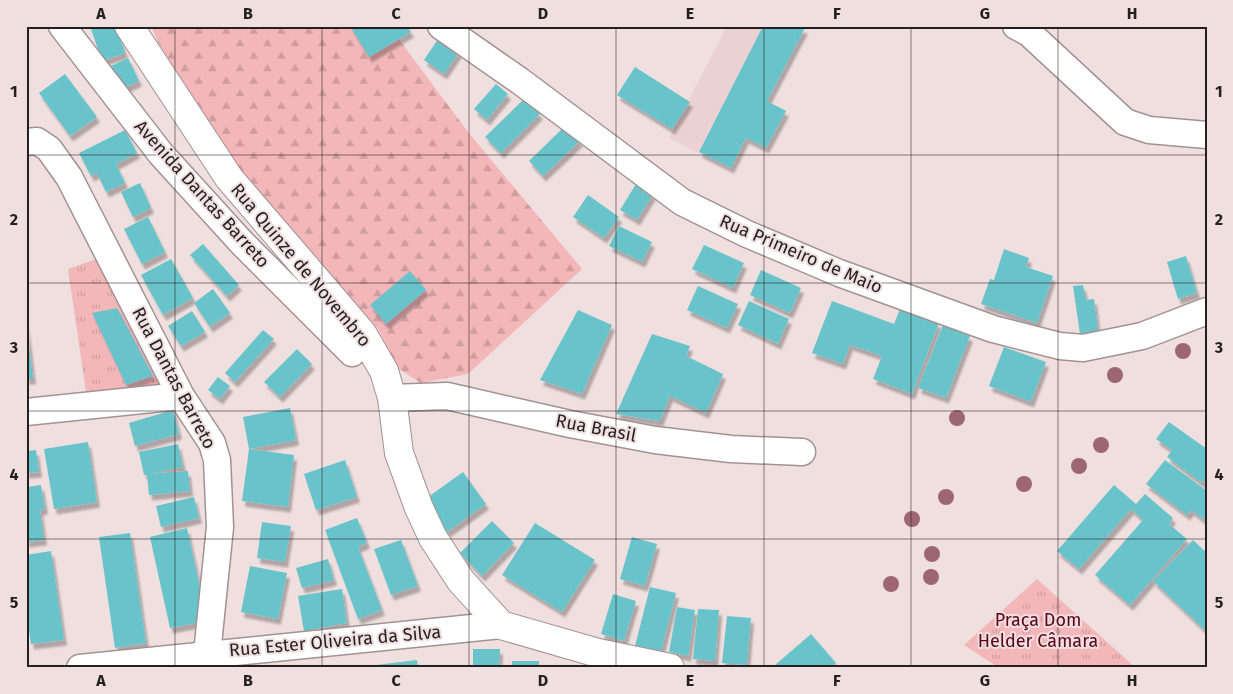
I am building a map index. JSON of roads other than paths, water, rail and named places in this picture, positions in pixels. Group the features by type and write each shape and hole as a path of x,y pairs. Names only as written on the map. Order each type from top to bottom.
{"street":[{"name":"Avenida Dantas Barreto","path":"62,26 161,154 242,243 352,353"},
{"name":"Rua Quinze de Novembro","path":"129,26 229,178 362,333 384,371 392,398 399,453 419,508 434,538 461,581 502,625"},
{"name":"Rua Primeiro de Maio","path":"441,26 528,86 682,202 746,234 848,276 993,329 1075,348 1107,345 1142,336 1207,311"},
{"path":"1016,26 1029,32 1124,122 1148,130 1207,136"},
{"name":"Rua Dantas Barreto","path":"26,142 36,141 49,149 69,177 181,396 212,443 217,460 220,528 207,654"},
{"path":"26,412 181,396"},
{"name":"Rua Brasil","path":"392,398 447,396 570,424 654,440 731,448 802,452"},
{"path":"502,625 598,653 670,668"},
{"name":"Rua Ester Oliveira da Silva","path":"80,668 502,625"}],"park label":[{"name":"Praça Dom Helder Câmara","path":"1038,630"}]}
